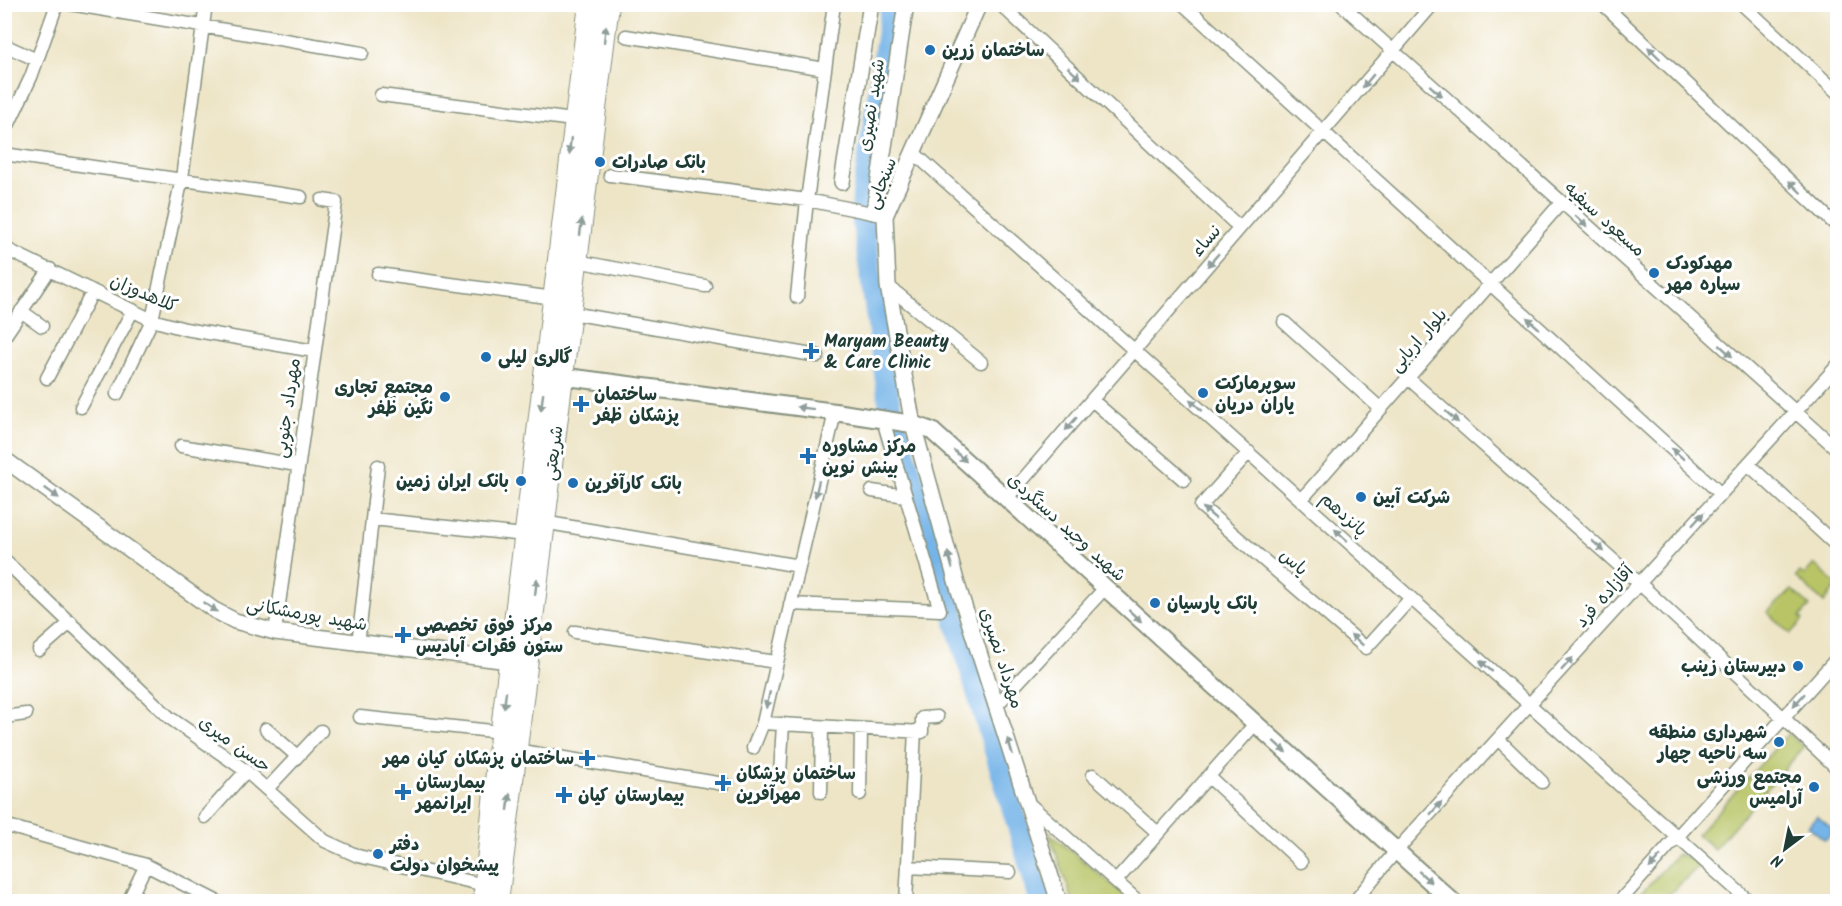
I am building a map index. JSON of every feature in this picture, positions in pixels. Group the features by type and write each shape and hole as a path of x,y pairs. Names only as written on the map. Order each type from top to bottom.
{"main road":[{"name":"شریعتی","path":"498,902 543,522 558,370 554,298 573,120 589,4"},
{"name":"شریعتی","path":"484,893 524,536 571,313 609,4"},
{"path":"565,195 585,198"},
{"name":"شهید وحید دستگردی","path":"558,370 593,381 835,412 898,422 933,431 1453,902"}],"street":[{"path":"4,134 37,60 57,4"},
{"path":"70,4 362,53"},
{"path":"117,394 152,320 182,178 206,4"},
{"path":"797,297 807,200 834,4"},
{"name":"شهید نصیری","path":"842,182 871,4"},
{"name":"شهید نصیری","path":"880,214 906,4"},
{"name":"سنجابی","path":"898,422 880,214 914,153 979,4"},
{"path":"1000,4 1240,228"},
{"path":"1183,4 1323,134 1721,494"},
{"name":"مسعود سیفیه","path":"1341,4 1838,450"},
{"name":"نساء","path":"1006,498 1433,4"},
{"path":"1603,4 1838,227"},
{"path":"1742,4 1838,93"},
{"path":"626,36 825,69"},
{"path":"4,45 37,60"},
{"path":"381,95 573,120"},
{"name":"پانزدهم","path":"914,153 1529,705"},
{"path":"4,154 302,197"},
{"path":"610,175 807,200 880,214"},
{"name":"مهرداد جنوبی","path":"275,632 336,202 322,200"},
{"name":"بلوار اربابی","path":"1302,500 1561,203"},
{"name":"کلاهدوزان","path":"4,248 152,320 185,329 314,351"},
{"path":"577,261 705,286"},
{"path":"4,337 50,269"},
{"path":"378,274 554,298"},
{"path":"888,286 981,362"},
{"path":"47,378 93,291"},
{"path":"81,407 133,310"},
{"path":"21,311 42,326"},
{"path":"571,313 818,356"},
{"path":"1284,322 1381,409"},
{"name":"آقازاده فرد","path":"1354,902 1396,851 1838,365"},
{"path":"1408,378 1639,584 1838,769"},
{"path":"1092,400 1184,480"},
{"path":"753,748 763,723 835,412"},
{"path":"790,604 940,610 906,496 898,422"},
{"name":"مهرداد نصیری","path":"898,422 957,584 1059,902"},
{"path":"181,446 297,465"},
{"name":"یاس","path":"1249,452 1201,506 1366,648 1411,598"},
{"name":"شهید پورمشکانی","path":"4,459 214,610 235,621 275,632 509,661"},
{"path":"1748,464 1838,547"},
{"path":"358,644 378,466"},
{"path":"872,491 906,496"},
{"path":"372,519 524,536"},
{"path":"543,522 799,566"},
{"name":"حسن میری","path":"4,560 170,718 246,771 325,841 341,850 484,893"},
{"path":"997,705 1105,588"},
{"path":"39,650 71,622"},
{"path":"575,632 776,662"},
{"path":"1618,902 1838,657"},
{"path":"1529,705 1750,902"},
{"path":"4,717 26,714"},
{"path":"360,717 501,732"},
{"path":"763,723 922,732 922,718 937,717"},
{"path":"780,774 783,724"},
{"path":"1116,881 1255,724"},
{"path":"820,792 822,727"},
{"path":"266,729 297,756"},
{"path":"860,794 861,729"},
{"path":"267,789 321,731"},
{"path":"906,902 915,731"},
{"path":"1498,739 1542,782"},
{"path":"515,750 724,784"},
{"path":"206,817 246,771"},
{"path":"1093,775 1158,833"},
{"path":"1209,776 1301,862"},
{"path":"1027,802 1139,902"},
{"path":"4,825 146,865 218,902"},
{"path":"128,902 146,865"},
{"path":"908,867 1010,872"},
{"path":"4,899 12,902"}],"green space":[{"path":"1814,564 1837,585 1824,603 1796,577 1800,572 1804,575"},
{"path":"1792,590 1810,606 1800,617 1803,620 1790,634 1767,612"},
{"path":"1788,734 1804,747 1714,849 1697,834"},
{"path":"1049,833 1132,901 1073,901"},
{"path":"1677,854 1692,859 1699,866 1662,901 1634,901"}],"water":[{"path":"1817,816 1834,830 1825,840 1808,826"}],"waterway":[{"path":"892,4 863,195 862,215 889,402 1041,902"}],"place":[{"name":"ساختمان زرین","path":"930,50"},
{"name":"بانک صادرات","path":"600,162"},
{"name":"مهدکودک سیاره مهر","path":"1654,273"},
{"name":"Maryam Beauty & Care Clinic","path":"811,351"},
{"name":"گالری لیلی","path":"486,357"},
{"name":"سوپرمارکت یاران دریان","path":"1203,393"},
{"name":"مجتمع تجاری نگین ظفر","path":"445,397"},
{"name":"ساختمان پزشکان ظفر","path":"581,404"},
{"name":"مرکز مشاوره بینش نوین","path":"808,456"},
{"name":"بانک ایران زمین","path":"521,481"},
{"name":"بانک کارآفرین","path":"573,483"},
{"name":"شرکت آبین","path":"1361,497"},
{"name":"بانک پارسیان","path":"1155,603"},
{"name":"مرکز فوق تخصصی ستون فقرات آبادیس","path":"403,635"},
{"name":"دبیرستان زینب","path":"1798,666"},
{"name":"شهرداری منطقه سه ناحیه چهار","path":"1779,742"},
{"name":"ساختمان پزشکان کیان مهر","path":"587,758"},
{"name":"ساختمان پزشکان مهرآفرین","path":"723,783"},
{"name":"مجتمع ورزشی آرامیس","path":"1814,787"},
{"name":"بیمارستان ایرانمهر","path":"403,792"},
{"name":"بیمارستان کیان","path":"564,795"},
{"name":"دفتر پیشخوان دولت","path":"378,854"}]}
